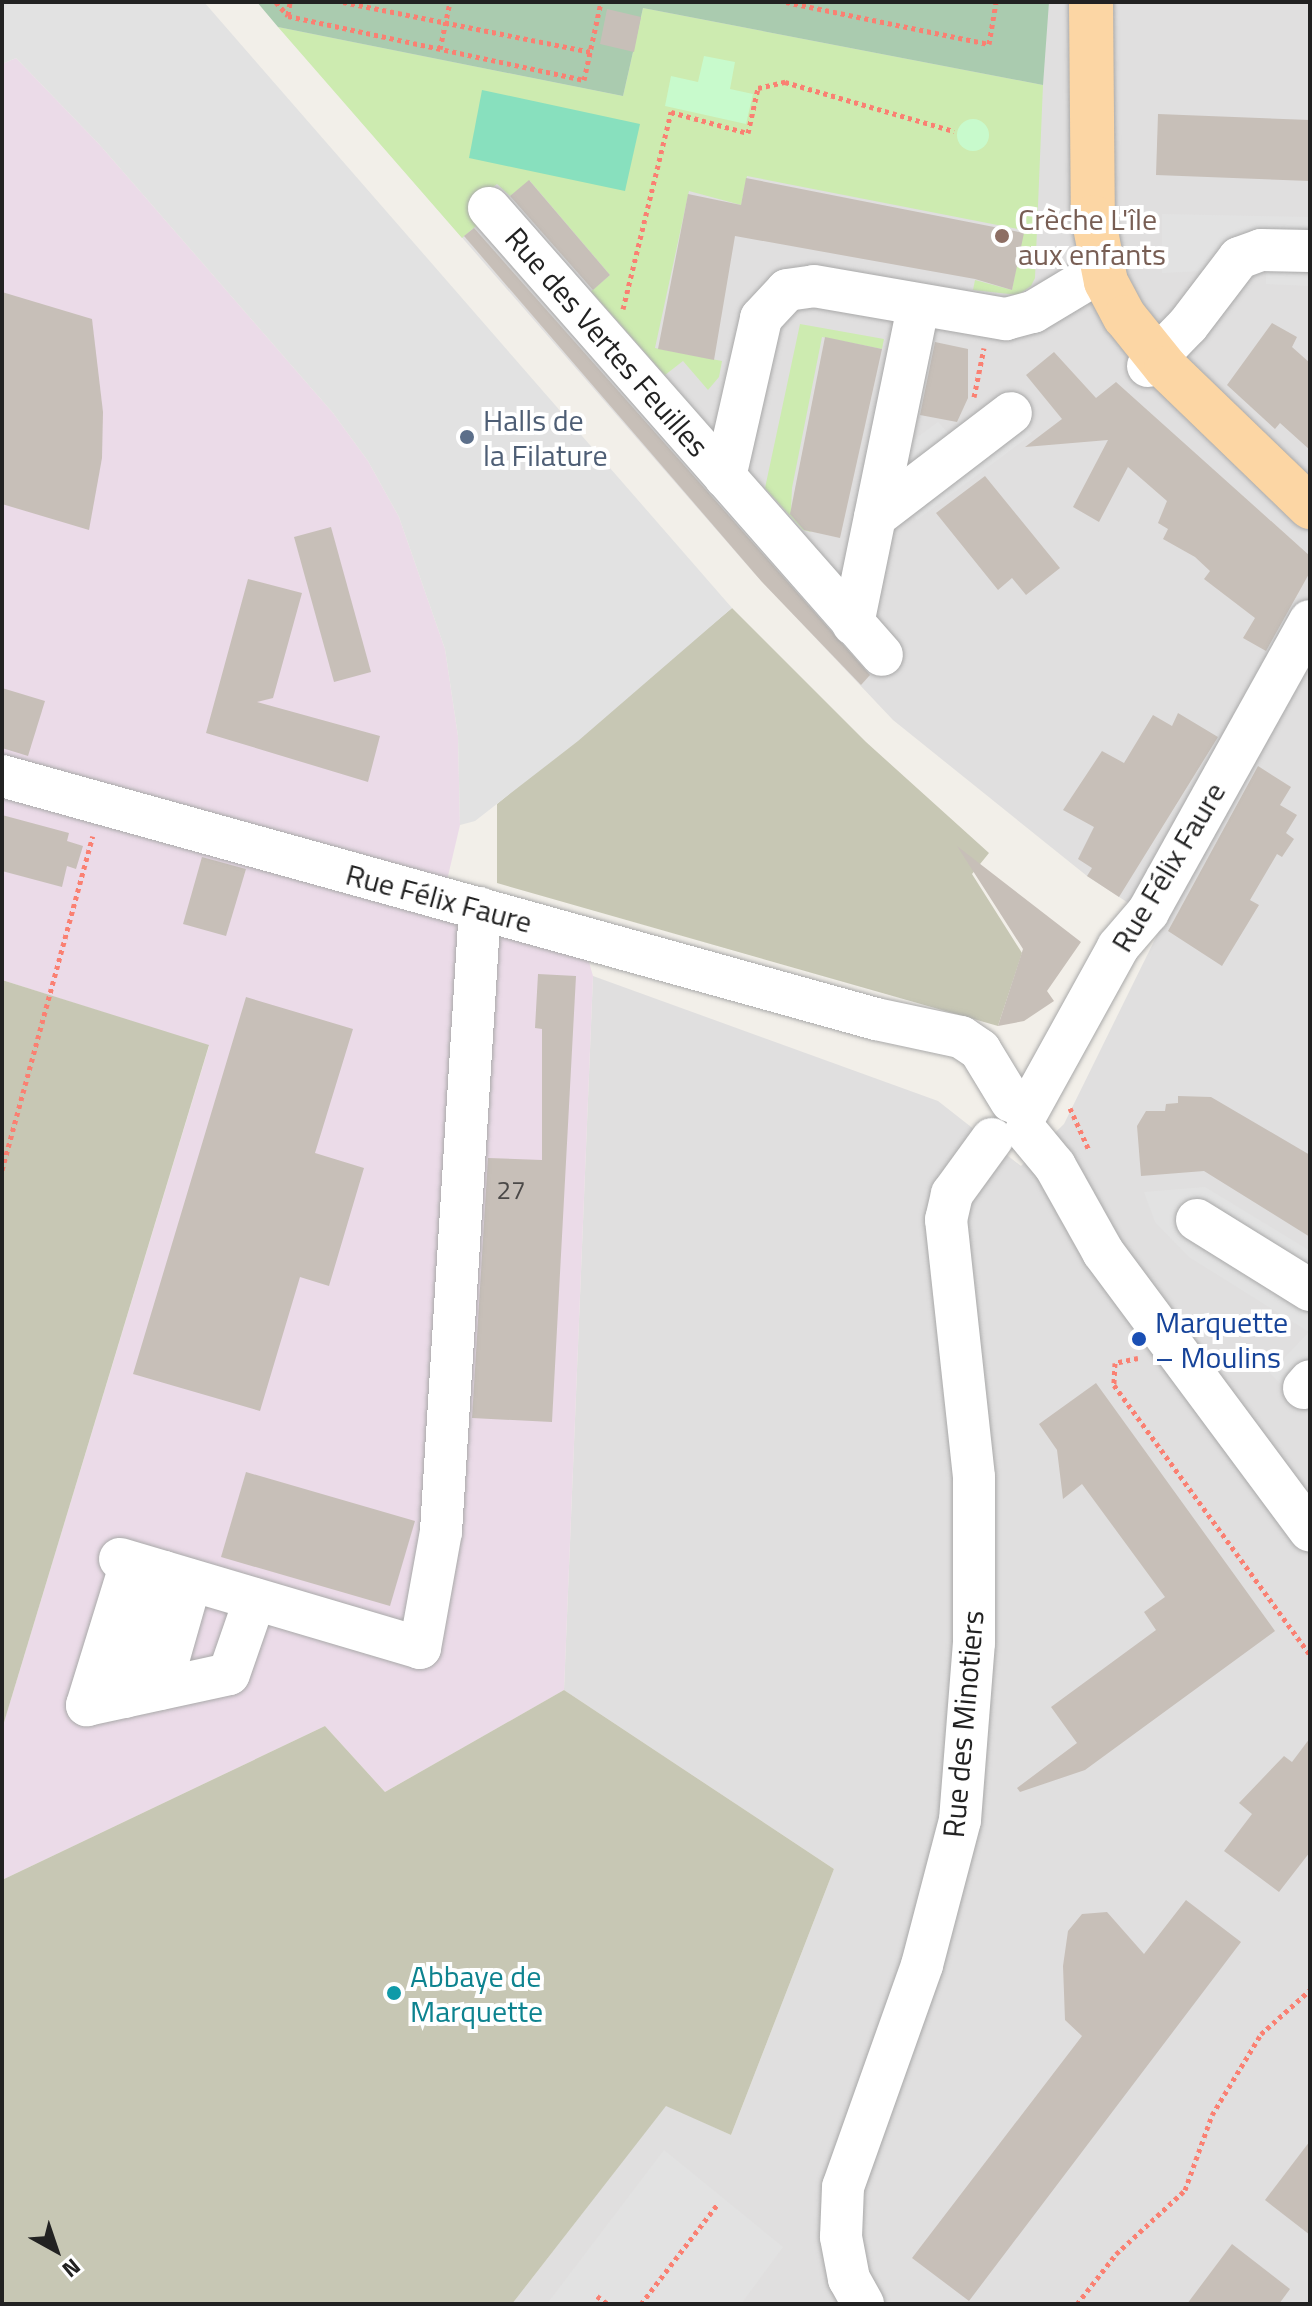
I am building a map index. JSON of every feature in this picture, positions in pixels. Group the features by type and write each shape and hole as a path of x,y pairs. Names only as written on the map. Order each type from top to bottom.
{"main road":[{"path":"1091,2 1089,67 1094,276 1125,317 1152,362 1310,507"}],"street":[{"name":"Rue des Vertes Feuilles","path":"489,208 882,655"},
{"path":"1152,362 1239,258 1261,250 1310,251"},
{"name":"Rue des Vertes Feuilles","path":"725,477 761,318 775,298 799,286 814,286 918,308 990,317 1019,317 1094,276"},
{"path":"853,624 918,308"},
{"path":"875,517 1011,413"},
{"name":"Rue Félix Faure","path":"2,776 876,1019 950,1060 1008,1119 1118,947 1148,912 1310,621"},
{"path":"151,1568 420,1648 441,1531 480,908"},
{"path":"1008,1119 1055,1166 1103,1252 1307,1520"},
{"name":"Rue des Minotiers","path":"863,2304 849,2279 841,2237 843,2187 922,1965 960,1820 974,1643 974,1477 947,1211 958,1184 1008,1119"},
{"path":"1197,1220 1310,1290"},
{"path":"151,1568 87,1705 229,1674 255,1599"},
{"path":"142,1693 151,1568"}],"path":[{"path":"276,2 288,16 584,80 601,2"},
{"path":"288,16 290,2"},
{"path":"343,2 590,52"},
{"path":"440,49 450,2"},
{"path":"786,2 989,44 996,2"},
{"path":"617,354 619,323 671,112 748,133 758,88 785,82 954,131"},
{"path":"963,449 990,317"},
{"path":"2,1170 103,804"},
{"path":"1068,1102 1094,1161"},
{"path":"1131,1346 1139,1357 1115,1363 1114,1385 1310,1655"},
{"path":"1077,2304 1116,2254 1185,2190 1208,2122 1261,2034 1310,1990"},
{"path":"641,2304 717,2205"},
{"path":"597,2296 608,2304"}],"shaded area":[{"name":"Halls de la Filature","path":"2,2 204,2 732,608 578,741 475,821 460,825 458,736 445,649 399,517 368,461 333,413 99,144 16,58 2,64"},
{"path":"257,2 1310,2 1310,2304 512,2304 666,2105 731,2135 834,1869 564,1690 593,976 938,1101 1021,1166 1064,1124 1162,925 1087,876 893,720 754,573"},
{"path":"16,58 99,144 333,413 368,461 399,517 445,649 458,736 460,825 440,910 586,952 593,976 564,1690 385,1792 325,1726 2,1880 2,1729 209,1046 2,980 2,64"},
{"path":"1162,214 1310,217 1310,286 1266,284 1266,268 1162,273"},
{"path":"1002,398 1032,434 917,520 895,493 900,450 938,422 951,436"},
{"path":"732,608 866,742 989,853 972,874 1022,953 998,1026 497,883 497,804"},
{"path":"2,980 209,1045 2,1729"},
{"path":"1205,1187 1310,1251 1310,1414 1270,1373 1309,1332 1189,1257 1155,1222 1144,1192"},
{"name":"Abbaye de Marquette","path":"564,1690 834,1869 731,2135 666,2106 512,2304 2,2304 2,1880 325,1726 385,1792"},
{"path":"664,2150 783,2247 741,2304 547,2304"}],"green space":[{"path":"257,2 1049,2 1043,85 643,8 623,96 278,27"},
{"path":"643,8 1043,85 1035,278 1031,286 1018,295 973,290 975,280 1012,290 1023,230 747,176 741,205 689,191 655,348 722,361 719,377 708,390 683,361 665,375 591,291 610,275 530,181 510,196 497,184 470,206 482,221 462,238 278,27 623,96"},
{"path":"704,56 735,62 730,89 753,94 746,124 665,106 671,76 698,82"},
{"path":"482,90 640,124 625,191 469,158"},
{"path":"973,119 985,123 989,135 985,147 973,151 961,147 957,135 961,123"},
{"path":"800,324 884,339 882,349 822,337 792,488 791,510 811,532 803,530 765,488"}],"building":[{"path":"607,9 641,17 634,52 600,44"},
{"path":"1158,114 1310,120 1310,181 1156,175"},
{"path":"746,178 1024,233 1012,290 975,279 735,236 714,360 658,349 688,194 741,205"},
{"path":"529,180 610,275 593,290 510,196"},
{"path":"474,228 870,675 861,685 762,582 464,236"},
{"path":"2,292 92,319 103,412 102,458 89,530 2,504"},
{"path":"1272,323 1297,337 1292,347 1310,363 1310,450 1280,423 1275,429 1227,385"},
{"path":"825,337 882,349 840,538 804,530 790,514"},
{"path":"935,342 968,349 968,398 957,422 920,415"},
{"path":"1054,352 1096,398 1116,382 1310,556 1310,572 1266,651 1243,638 1255,618 1204,579 1210,571 1195,557 1163,539 1168,529 1158,523 1167,501 1128,467 1099,522 1073,507 1108,440 1025,447 1062,419 1026,375"},
{"path":"985,476 1060,568 1026,595 1012,578 998,590 936,513"},
{"path":"331,527 371,672 334,682 294,537"},
{"path":"248,579 302,593 273,698 257,702 380,736 368,782 206,733"},
{"path":"2,688 45,701 28,756 2,748"},
{"path":"1178,713 1218,737 1119,897 1087,876 1092,868 1078,859 1094,827 1063,810 1102,751 1124,763 1153,715 1172,726"},
{"path":"1258,766 1291,787 1280,805 1297,815 1286,833 1294,839 1282,857 1277,854 1250,900 1259,905 1222,966 1168,931"},
{"path":"2,815 69,833 67,841 83,846 76,869 67,866 62,887 2,871"},
{"path":"957,846 1081,942 1047,991 1054,1001 1024,1021 998,1026 1023,949"},
{"path":"202,857 246,869 226,936 183,924"},
{"path":"538,974 576,976 552,1422 472,1418 488,1158 542,1160 542,1029 535,1028"},
{"path":"246,997 353,1029 315,1153 364,1168 329,1286 300,1277 260,1411 133,1374"},
{"path":"1178,1096 1211,1097 1310,1155 1310,1237 1204,1171 1141,1176 1137,1126 1146,1111 1165,1111 1166,1104 1178,1103"},
{"path":"1096,1383 1275,1631 1085,1770 1020,1792 1017,1788 1077,1743 1051,1707 1156,1630 1144,1612 1165,1597 1082,1484 1063,1499 1057,1450 1039,1424"},
{"path":"246,1472 415,1521 390,1606 221,1557"},
{"path":"1310,1738 1310,1852 1279,1892 1224,1851 1252,1814 1239,1803 1284,1756 1292,1762"},
{"path":"1186,1900 1241,1942 969,2301 912,2258 1082,2036 1065,2020 1063,1966 1068,1931 1082,1914 1107,1912 1144,1954"},
{"path":"1310,2141 1310,2235 1265,2200"},
{"path":"1232,2244 1290,2289 1279,2304 1187,2304"}],"place":[{"name":"Crèche L'île aux enfants","path":"1002,236"},
{"name":"Halls de la Filature","path":"467,437"},
{"name":"Marquette – Moulins","path":"1139,1339"},
{"name":"Abbaye de Marquette","path":"394,1993"}]}
